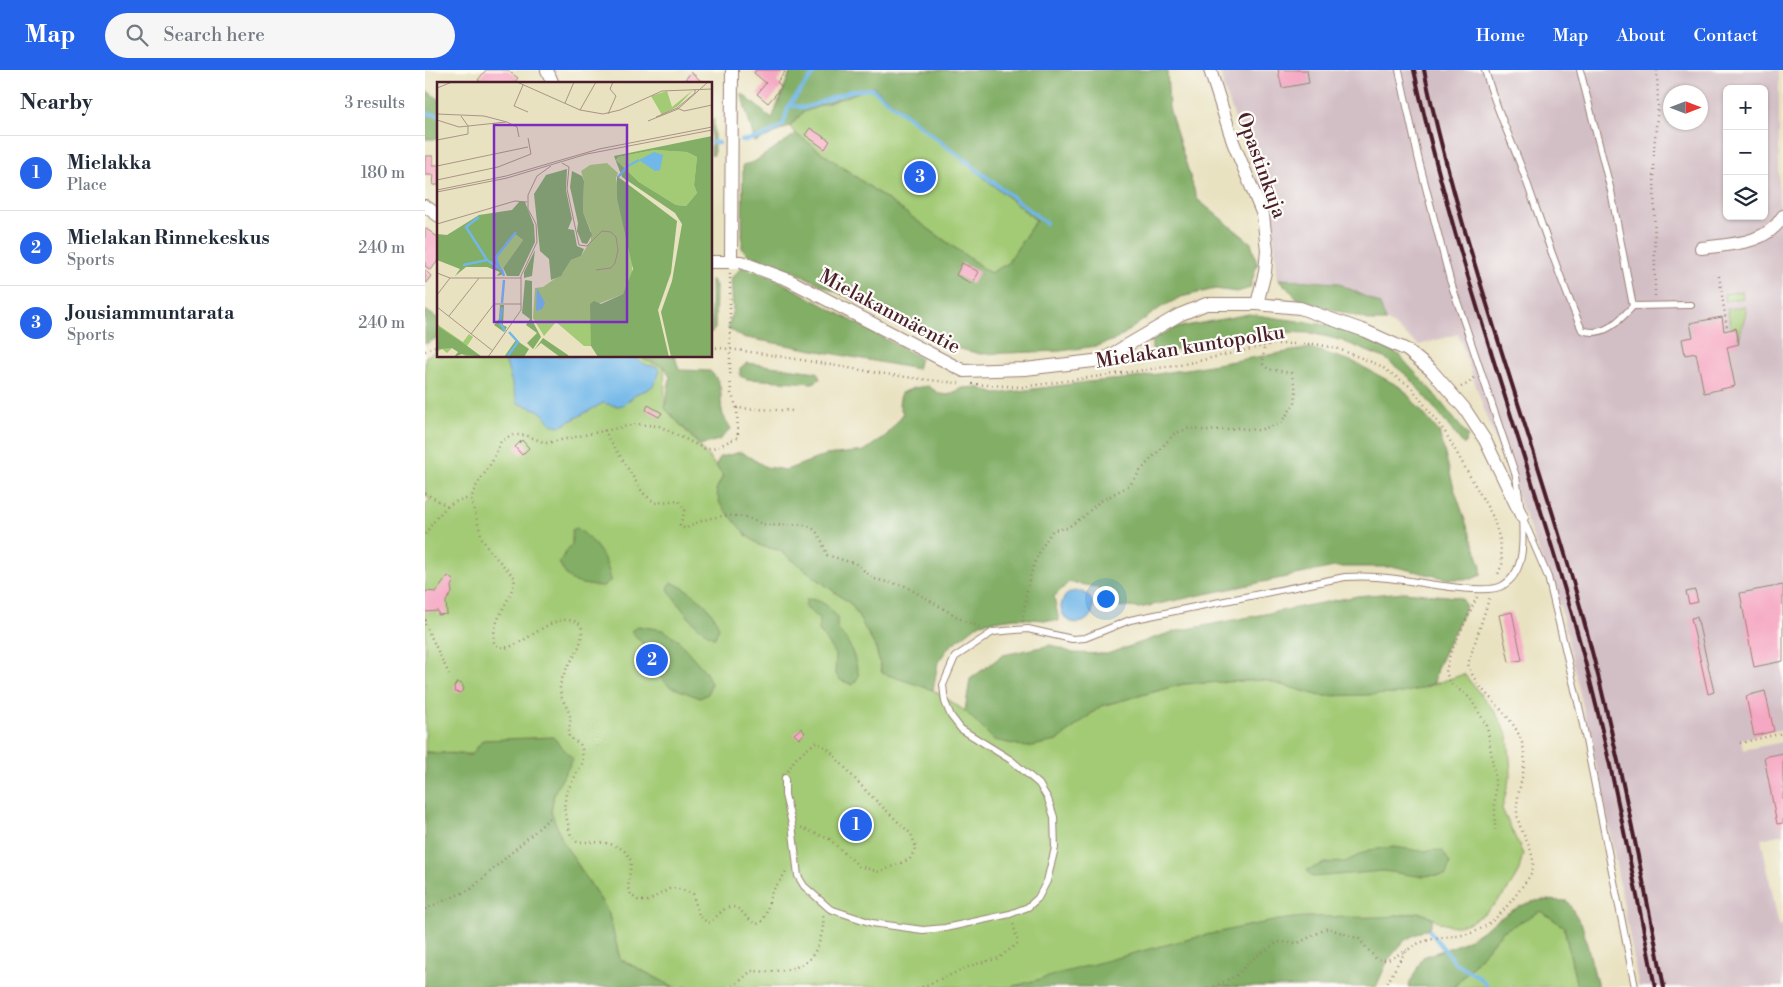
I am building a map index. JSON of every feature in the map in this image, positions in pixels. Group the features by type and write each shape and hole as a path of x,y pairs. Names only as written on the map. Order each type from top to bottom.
{"street":[{"path":"547,70 552,82"},
{"path":"731,70 731,262"},
{"name":"Opastinkuja","path":"1210,70 1233,142 1263,215 1266,233 1266,258 1257,304"},
{"path":"425,206 437,215"},
{"path":"1701,248 1757,239 1773,228 1783,216"},
{"name":"Mielakanmäentie","path":"713,262 741,262 789,280 964,371 1025,369 1102,360 1179,315 1206,304 1257,304 1300,308 1365,331 1407,350 1431,370 1452,392 1485,440 1523,517"}],"lane":[{"path":"1399,70 1419,161 1450,280 1515,476 1523,517 1548,577 1581,715 1635,987"},
{"path":"1485,70 1493,98 1524,174 1566,294 1582,330 1591,333 1605,330 1615,325 1633,306 1691,306"},
{"path":"1581,70 1611,191 1633,306"},
{"path":"785,778 785,795 792,824 798,876 815,898 830,909 872,923 916,930 945,928 1010,914 1028,907 1038,898 1047,880 1055,848 1054,817 1048,799 1039,784 1011,760 961,729 951,716 945,702 943,684 955,657 993,632 1022,630 1072,639 1085,638 1130,620 1345,577 1374,577 1493,589 1502,586 1515,572 1522,556 1523,517"}],"path":[{"path":"1655,305 1654,149 1658,105 1657,70"},
{"path":"731,262 731,393 737,408 738,437 715,448 705,449 672,431 648,424 603,430 546,443 525,435 512,435 501,442 492,462 475,488 471,499 482,538 488,549 515,578 514,586 495,626 494,642 499,647 511,646 557,621 570,621 581,625 583,636 581,644 569,664 560,687 562,700 570,718 569,737 580,744 583,762 565,793 564,808 571,836 577,842 603,842 624,851 631,862 628,888 631,895 639,901 648,901 669,889 685,889 693,894 699,916 708,923 715,920 725,908 732,907 739,908 750,921 762,922 767,917 769,899 773,891 795,860"},
{"path":"1719,276 1727,328"},
{"name":"Mielakan kuntopolku","path":"713,347 914,379 1022,387 1180,365 1264,346 1293,343 1335,348 1379,365 1411,387 1445,432 1493,517 1500,540 1503,564 1468,664 1480,686 1507,714 1522,741 1525,767 1517,811 1533,866 1530,876 1505,909 1490,922 1471,933 1436,938 1408,949"},
{"path":"425,351 437,345"},
{"path":"1022,630 1031,568 1038,551 1053,530 1067,528 1099,502 1130,485 1174,434 1189,428 1208,431 1238,428 1258,430 1280,424 1295,403 1296,390 1291,373 1268,369 1263,364 1264,346"},
{"path":"1452,392 1469,383 1480,370"},
{"path":"737,408 794,411"},
{"path":"603,430 643,493 655,503 678,500 685,510 680,525 685,529 699,520 723,516 747,517 769,525 799,525 812,528 819,537 827,555 856,564 874,579 905,586 964,621 993,632"},
{"path":"425,492 447,506"},
{"path":"425,534 447,506 462,498 471,499"},
{"path":"1480,588 1450,654 1446,672 1450,683 1470,698 1487,726 1495,778 1495,830"},
{"path":"426,621 449,674"},
{"path":"1740,743 1783,733"},
{"path":"785,778 795,759 816,742 822,745 911,834 916,847 910,859 879,872 859,866 829,839 792,824"},
{"path":"425,910 471,889 551,817"},
{"path":"733,987 751,971 788,968 806,962 818,945 824,922 822,911 815,898"},
{"path":"922,987 973,965 999,958 1018,943 1010,914"},
{"path":"1214,987 1237,975 1251,959 1278,942 1298,943 1328,928 1359,939 1377,960 1388,960 1408,949"},
{"path":"1385,987 1408,949"}],"shaded area":[{"path":"1220,70 1779,70 1779,202 1783,235 1783,729 1741,739 1743,750 1783,742 1783,834 1761,839 1779,926 1783,925 1783,987 1639,987 1604,800 1560,606 1487,418 1458,334 1419,345 1338,283 1278,279 1272,218 1223,86"}],"green space":[{"path":"791,70 1167,70 1169,108 1197,199 1251,243 1257,264 1250,288 1237,292 1215,289 1181,297 1160,308 1117,339 1097,346 1060,351 980,354 949,346 793,271 747,254 742,248 743,165 754,162 796,134 990,273 1007,264 1036,220 873,87 803,112 790,126 755,142 741,93 772,119"},
{"path":"873,87 1036,220 1007,264 990,273 796,134 790,127 803,112"},
{"path":"425,90 437,98 437,139 425,139"},
{"path":"713,119 714,119 713,155"},
{"path":"742,267 772,277 920,358 917,369 742,337 728,328 733,309 731,278"},
{"path":"1278,279 1338,283 1380,304 1386,321 1372,321 1298,299"},
{"path":"713,281 716,285 715,329 713,331"},
{"path":"1742,291 1743,298 1725,301 1724,294"},
{"path":"1744,306 1746,312 1739,339 1737,328 1731,328 1727,309"},
{"path":"425,310 437,318 437,338 425,344"},
{"path":"1249,314 1340,327 1398,354 1431,390 1468,436 1464,445 1409,377 1386,359 1340,340 1311,333 1278,332 1166,351 1152,349 1152,339 1175,328"},
{"path":"1310,348 1354,362 1402,388 1439,432 1454,488 1481,566 1481,575 1472,579 1448,579 1396,567 1334,567 1139,608 1114,606 1096,587 1069,582 1054,597 1059,621 1015,618 980,623 949,647 938,662 933,690 882,673 876,648 852,605 779,550 761,546 747,536 720,504 716,490 723,476 716,466 720,457 741,452 766,467 786,470 826,455 864,451 887,435 903,414 899,404 901,393 914,388 928,386 940,394 948,395 963,388 977,387 996,394 1134,378"},
{"path":"437,351 437,358 664,358 665,408 723,476 716,490 761,546 779,550 852,605 876,648 882,673 933,690 965,711 994,740 1057,741 1101,706 1183,684 1264,680 1321,696 1396,694 1420,689 1464,674 1495,712 1508,736 1511,772 1502,809 1523,854 1517,874 1506,892 1490,909 1471,922 1462,925 1449,925 1418,912 1013,987 674,987 620,959 608,911 563,842 551,812 554,793 572,759 425,752 425,506 430,499 425,496 425,357"},
{"path":"644,358 676,358 679,370 710,371 720,385 724,418 731,429 719,440 700,445 665,408 670,377 665,367 644,360"},
{"path":"747,363 817,372 820,379 813,383 747,379 740,376 740,368"},
{"path":"577,528 600,551 607,565 611,580 602,587 576,582 567,575 559,562 572,544 572,530"},
{"path":"671,582 687,590 706,605 719,627 715,638 701,629 683,610 668,589"},
{"path":"1405,592 1457,597 1463,600 1466,607 1437,668 1434,683 1420,689 1396,694 1321,696 1264,680 1183,684 1101,706 1057,741 1027,747 994,740 965,711 970,679 1003,655 1051,645 1073,653 1107,654 1172,632 1357,596"},
{"path":"807,599 816,600 824,604 837,617 837,629 849,645 859,676 853,685 840,680 835,673 836,656 819,630 819,618 805,607"},
{"path":"638,626 663,630 676,638 705,671 711,683 708,694 700,698 669,686 648,665 643,644 631,631"},
{"path":"553,737 573,759 554,793 551,812 563,842 608,911 620,959 674,987 425,987 425,752 471,755 483,740"},
{"path":"1394,847 1421,851 1442,850 1450,863 1446,875 1417,876 1384,871 1312,877 1307,870 1325,863 1345,862 1369,850"},
{"path":"1543,900 1567,901 1582,925 1598,987 1577,987 1564,927 1541,911 1503,931 1454,987 1408,987 1423,957 1466,941 1514,909"},
{"path":"1541,910 1564,927 1577,987 1454,987 1503,931"},
{"path":"1418,912 1433,919 1430,927 1405,940 1388,960 1376,987 1011,987 1110,959 1245,926 1296,918 1383,917"}],"water":[{"path":"507,358 635,358 646,365 657,367 660,371 649,389 636,394 624,404 614,406 603,403 561,426 551,424 540,412 518,403 506,363"},
{"path":"1077,591 1083,592 1088,596 1092,601 1092,613 1088,618 1083,622 1077,623 1071,622 1066,618 1062,613 1061,607 1062,601 1066,596 1071,592"}],"building":[{"path":"486,70 507,70 518,78 515,82 480,82 478,80"},
{"path":"756,70 782,70 785,72 777,82 782,87 768,103 757,94 766,83 754,73"},
{"path":"1278,70 1307,70 1309,83 1282,88"},
{"path":"691,72 701,81 700,82 684,82"},
{"path":"810,128 830,141 825,149 805,135"},
{"path":"425,156 433,156 433,165 437,165 437,185 433,185 434,175 425,175"},
{"path":"425,228 437,237 437,262 431,270 425,266"},
{"path":"962,263 979,272 972,284 956,275"},
{"path":"425,270 431,276 425,284"},
{"path":"1722,317 1724,331 1736,328 1739,344 1727,347 1735,386 1704,393 1696,353 1685,355 1682,339 1693,337 1690,323"},
{"path":"648,405 662,413 659,417 646,410"},
{"path":"522,440 529,448 522,455 515,447"},
{"path":"448,576 454,581 451,586 452,593 446,601 447,614 438,615 438,611 425,612 425,591 436,592"},
{"path":"1783,585 1783,661 1754,667 1740,593"},
{"path":"1695,590 1698,602 1689,604 1686,592"},
{"path":"1512,612 1522,660 1509,662 1499,615"},
{"path":"1697,617 1714,692 1708,694 1691,618"},
{"path":"457,682 462,684 464,689 460,693 455,692 454,687"},
{"path":"1765,691 1774,731 1754,736 1746,696"},
{"path":"801,728 805,733 799,739 794,734"},
{"path":"1783,753 1783,823 1777,824 1764,757"}],"waterway":[{"path":"741,141 762,137 783,125 789,105 817,70"},
{"path":"789,105 805,108 851,91 872,89 1046,223"},
{"path":"425,113 437,115"},
{"path":"713,142 719,143"},
{"path":"1429,930 1455,963 1479,977 1488,987"}],"railway":[{"path":"1414,70 1449,211 1469,281 1556,558 1588,672 1619,807 1655,987"},
{"path":"1424,70 1472,257 1583,616 1621,774 1664,987"}],"place":[{"name":"Jousiammuntarata","path":"920,177"},
{"name":"Mielakan Rinnekeskus","path":"652,660"},
{"name":"Mielakka","path":"856,825"}]}
